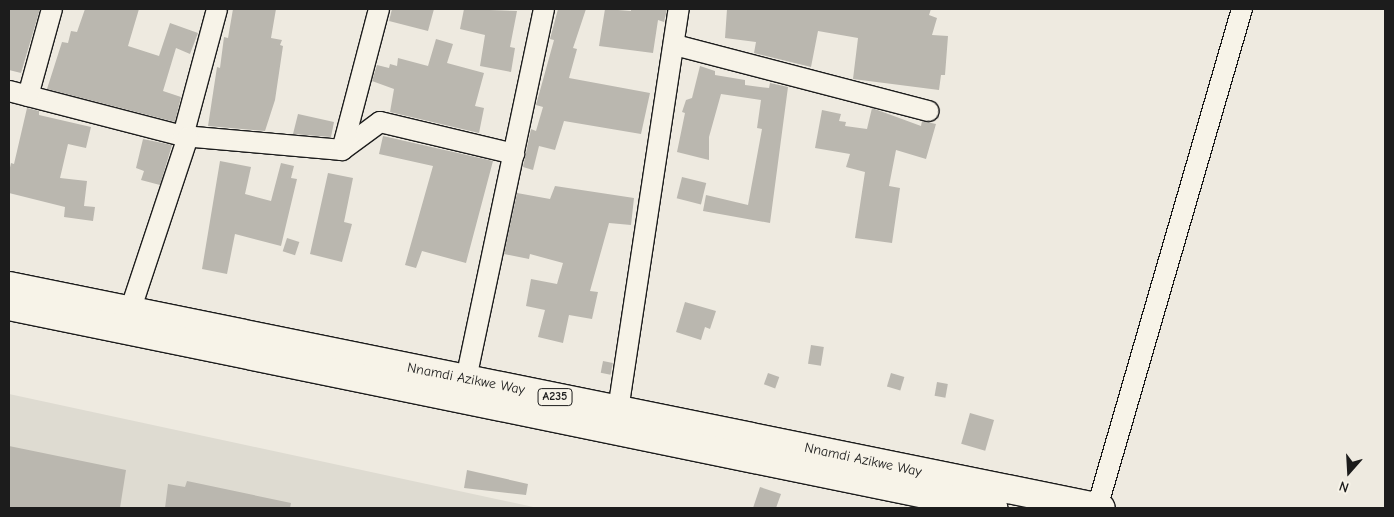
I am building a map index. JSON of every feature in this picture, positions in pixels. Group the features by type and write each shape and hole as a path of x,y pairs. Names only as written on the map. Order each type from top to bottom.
{"highway":[{"name":"Nnamdi Azikwe Way","path":"9,286 1099,508"},
{"name":"Nnamdi Azikwe Way","path":"9,306 994,508"}],"street":[{"path":"28,96 52,9"},
{"path":"130,310 186,136 217,9"},
{"path":"342,150 378,9"},
{"path":"466,379 544,9"},
{"path":"618,410 679,9"},
{"path":"1099,508 1242,9"},
{"path":"675,45 929,111"},
{"path":"9,90 186,136 342,150 380,122 514,154"}],"shaded area":[{"path":"9,394 538,508 9,508"}],"building":[{"path":"9,9 40,9 21,73 9,70"},
{"path":"85,9 139,9 128,46 159,56 170,23 198,33 190,54 176,48 163,91 181,97 175,122 47,89 62,42 68,43 71,31 77,32"},
{"path":"233,9 276,9 271,38 282,40 280,45 283,46 275,100 265,131 208,126 217,67 220,68 224,37 228,38"},
{"path":"392,9 434,9 428,31 389,21"},
{"path":"464,9 517,11 510,47 515,48 511,72 480,66 485,35 460,29"},
{"path":"558,9 586,9 573,48 577,49 569,78 650,93 641,134 564,121 555,150 539,146 533,170 523,167 531,129 536,131 543,107 536,105 554,40 550,39"},
{"path":"605,9 631,11 631,9 667,9 664,22 658,20 653,53 599,46"},
{"path":"727,9 931,9 929,15 937,18 932,35 948,36 945,75 941,75 939,90 853,79 858,38 818,31 811,67 754,53 756,42 725,38"},
{"path":"436,39 453,44 447,63 484,73 475,106 484,108 479,133 390,112 394,89 372,81 377,65 389,68 390,64 397,66 398,58 428,66"},
{"path":"700,66 715,71 715,75 745,80 745,85 769,88 770,83 788,87 770,223 703,211 706,195 748,205 762,129 757,128 761,100 721,94 709,137 709,160 677,152 685,113 682,112 686,100 692,98"},
{"path":"27,108 39,111 39,115 91,127 86,148 68,144 60,178 87,181 84,206 95,207 93,221 64,217 65,207 9,193 9,172 11,163 14,164"},
{"path":"872,108 921,126 922,121 936,124 926,159 896,150 889,186 900,188 892,243 855,238 865,172 846,167 850,154 815,148 822,110 841,114 839,121 846,122 845,126 867,129"},
{"path":"298,114 334,122 331,137 293,134"},
{"path":"383,136 493,161 466,263 422,251 416,268 405,265 433,166 379,154"},
{"path":"143,139 172,145 160,185 141,180 144,171 136,168"},
{"path":"220,161 251,167 245,194 271,201 281,163 294,166 291,178 297,179 281,246 235,234 227,274 202,269"},
{"path":"328,173 353,178 344,222 352,224 342,262 310,254"},
{"path":"682,177 706,183 701,204 677,198"},
{"path":"555,186 634,198 631,225 609,223 590,291 598,292 592,319 569,315 563,343 538,337 545,310 526,306 531,279 557,284 563,263 530,254 529,259 504,254 517,193 550,199"},
{"path":"287,238 299,242 295,255 283,251"},
{"path":"685,302 716,311 710,329 705,327 701,340 676,332"},
{"path":"811,345 824,347 821,366 808,364"},
{"path":"603,361 613,363 611,375 601,373"},
{"path":"768,373 779,377 775,388 764,384"},
{"path":"891,373 904,377 900,390 887,386"},
{"path":"937,382 948,384 945,398 935,396"},
{"path":"970,413 994,420 985,451 961,444"},
{"path":"9,446 126,470 120,508 9,508"},
{"path":"467,470 528,484 526,495 464,488"},
{"path":"187,481 291,503 290,508 165,508 168,484 185,487"},
{"path":"760,487 781,494 776,508 753,508"}]}
